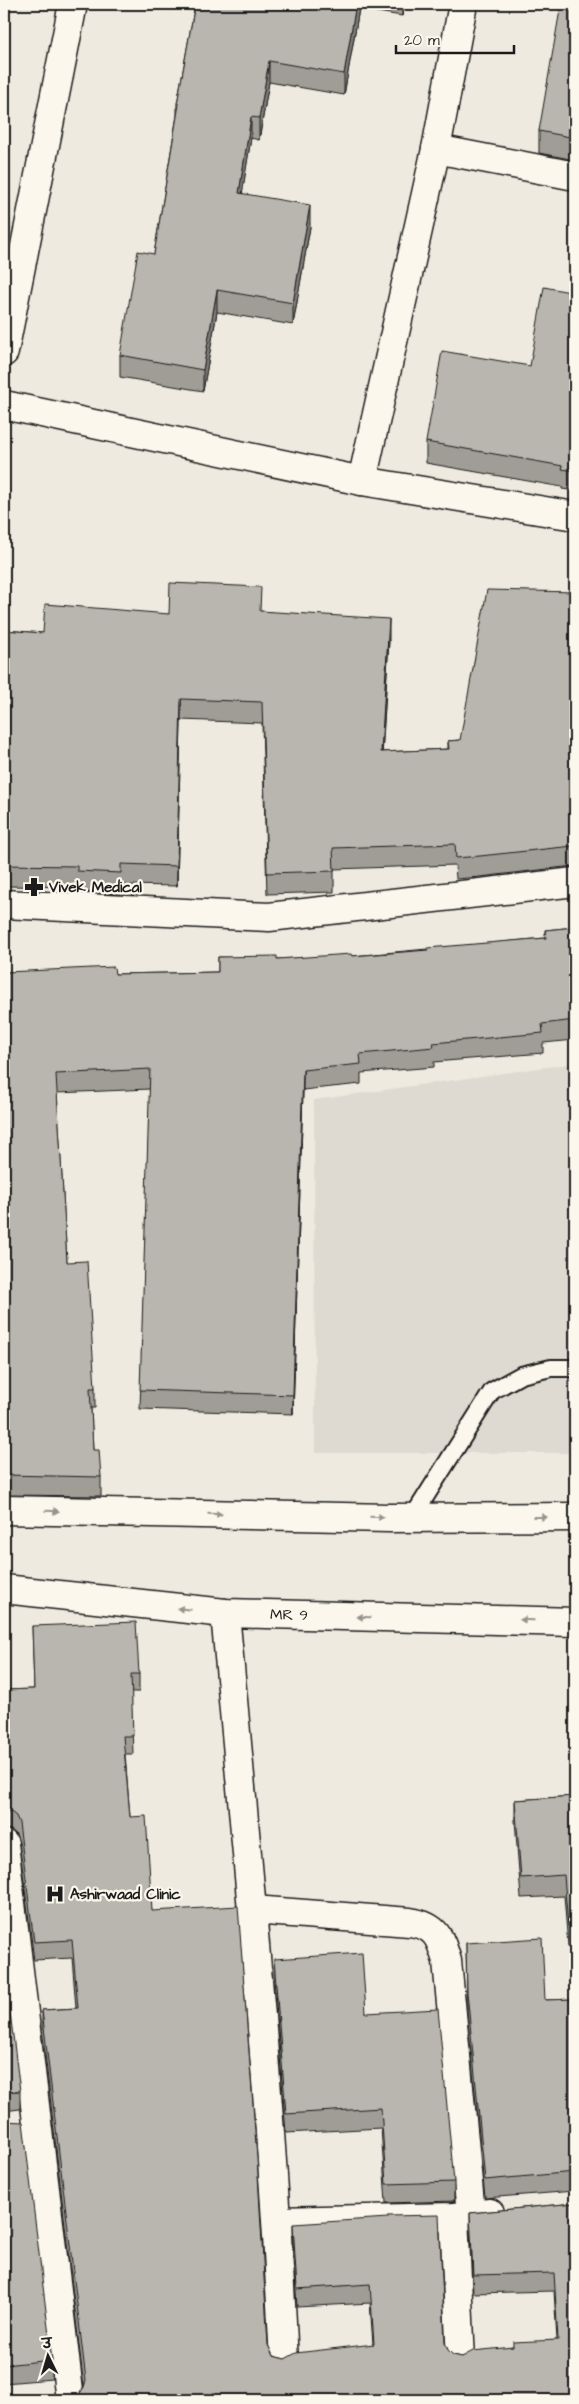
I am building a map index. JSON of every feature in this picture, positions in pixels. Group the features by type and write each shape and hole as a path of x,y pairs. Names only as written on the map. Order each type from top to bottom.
{"street":[{"path":"4,352 73,4"},
{"path":"362,481 436,149 463,4"},
{"path":"436,149 575,176"},
{"path":"4,405 362,481 575,516"},
{"path":"4,904 269,918 575,882"},
{"path":"4,1510 412,1518 575,1517"},
{"name":"MR 9","path":"4,1589 225,1614 575,1622"},
{"path":"225,1614 253,1910 277,2221 284,2362"},
{"path":"4,1844 24,2124 70,2400"},
{"path":"253,1910 426,1924 442,1944 448,1962 463,2216 461,2360"},
{"path":"277,2221 463,2216 519,2211"}],"lane":[{"path":"412,1518 492,1391 521,1375 551,1368 575,1368"}],"shaded area":[{"path":"575,1063 575,1453 315,1453 314,1100"}],"building":[{"path":"195,4 356,4 344,74 269,61 259,118 251,117 239,193 310,205 293,303 217,290 203,370 120,355 138,251 154,254 179,104 177,104"},
{"path":"561,4 575,4 575,138 539,131"},
{"path":"544,287 575,293 575,471 562,469 563,466 426,442 442,351 530,366"},
{"path":"170,583 261,587 260,611 389,619 381,752 449,749 448,741 460,740 487,590 575,592 575,846 456,858 455,844 333,848 334,871 267,873 262,702 181,699 177,866 121,864 121,873 77,871 77,866 4,865 4,630 43,633 45,604 169,614"},
{"path":"575,927 575,1020 542,1024 543,1033 433,1043 434,1047 360,1054 361,1064 303,1070 293,1395 140,1390 150,1069 56,1074 67,1262 87,1261 95,1388 90,1388 93,1450 99,1450 101,1477 4,1475 5,960 6,972 114,967 115,974 218,972 218,957 277,956 277,959 428,950 427,948 546,938 545,930"},
{"path":"136,1622 139,1674 131,1674 133,1736 123,1736 130,1817 146,1816 152,1911 238,1906 257,2158 268,2345 273,2356 285,2359 296,2353 374,2344 370,2284 297,2289 293,2224 388,2218 387,2216 439,2215 445,2343 453,2355 462,2357 473,2351 513,2347 513,2342 558,2340 554,2273 473,2275 470,2213 575,2203 575,2400 81,2400 80,2393 86,2380 42,2010 78,2008 72,1940 34,1942 19,1823 16,1816 4,1810 4,1690 34,1689 32,1626"},
{"path":"575,1796 575,1925 568,1926 564,1875 521,1878 515,1800"},
{"path":"542,1938 545,2000 575,1999 575,2172 485,2180 467,1992 466,1943"},
{"path":"362,1953 366,2013 438,2009 454,2182 386,2184 381,2108 286,2114 274,1959"},
{"path":"4,2012 10,2012 20,2091 4,2092"},
{"path":"4,2121 23,2122 52,2360 4,2365"}],"place":[{"name":"Vivek Medical","path":"34,887"},
{"name":"Ashirwaad Clinic","path":"55,1894"}]}
